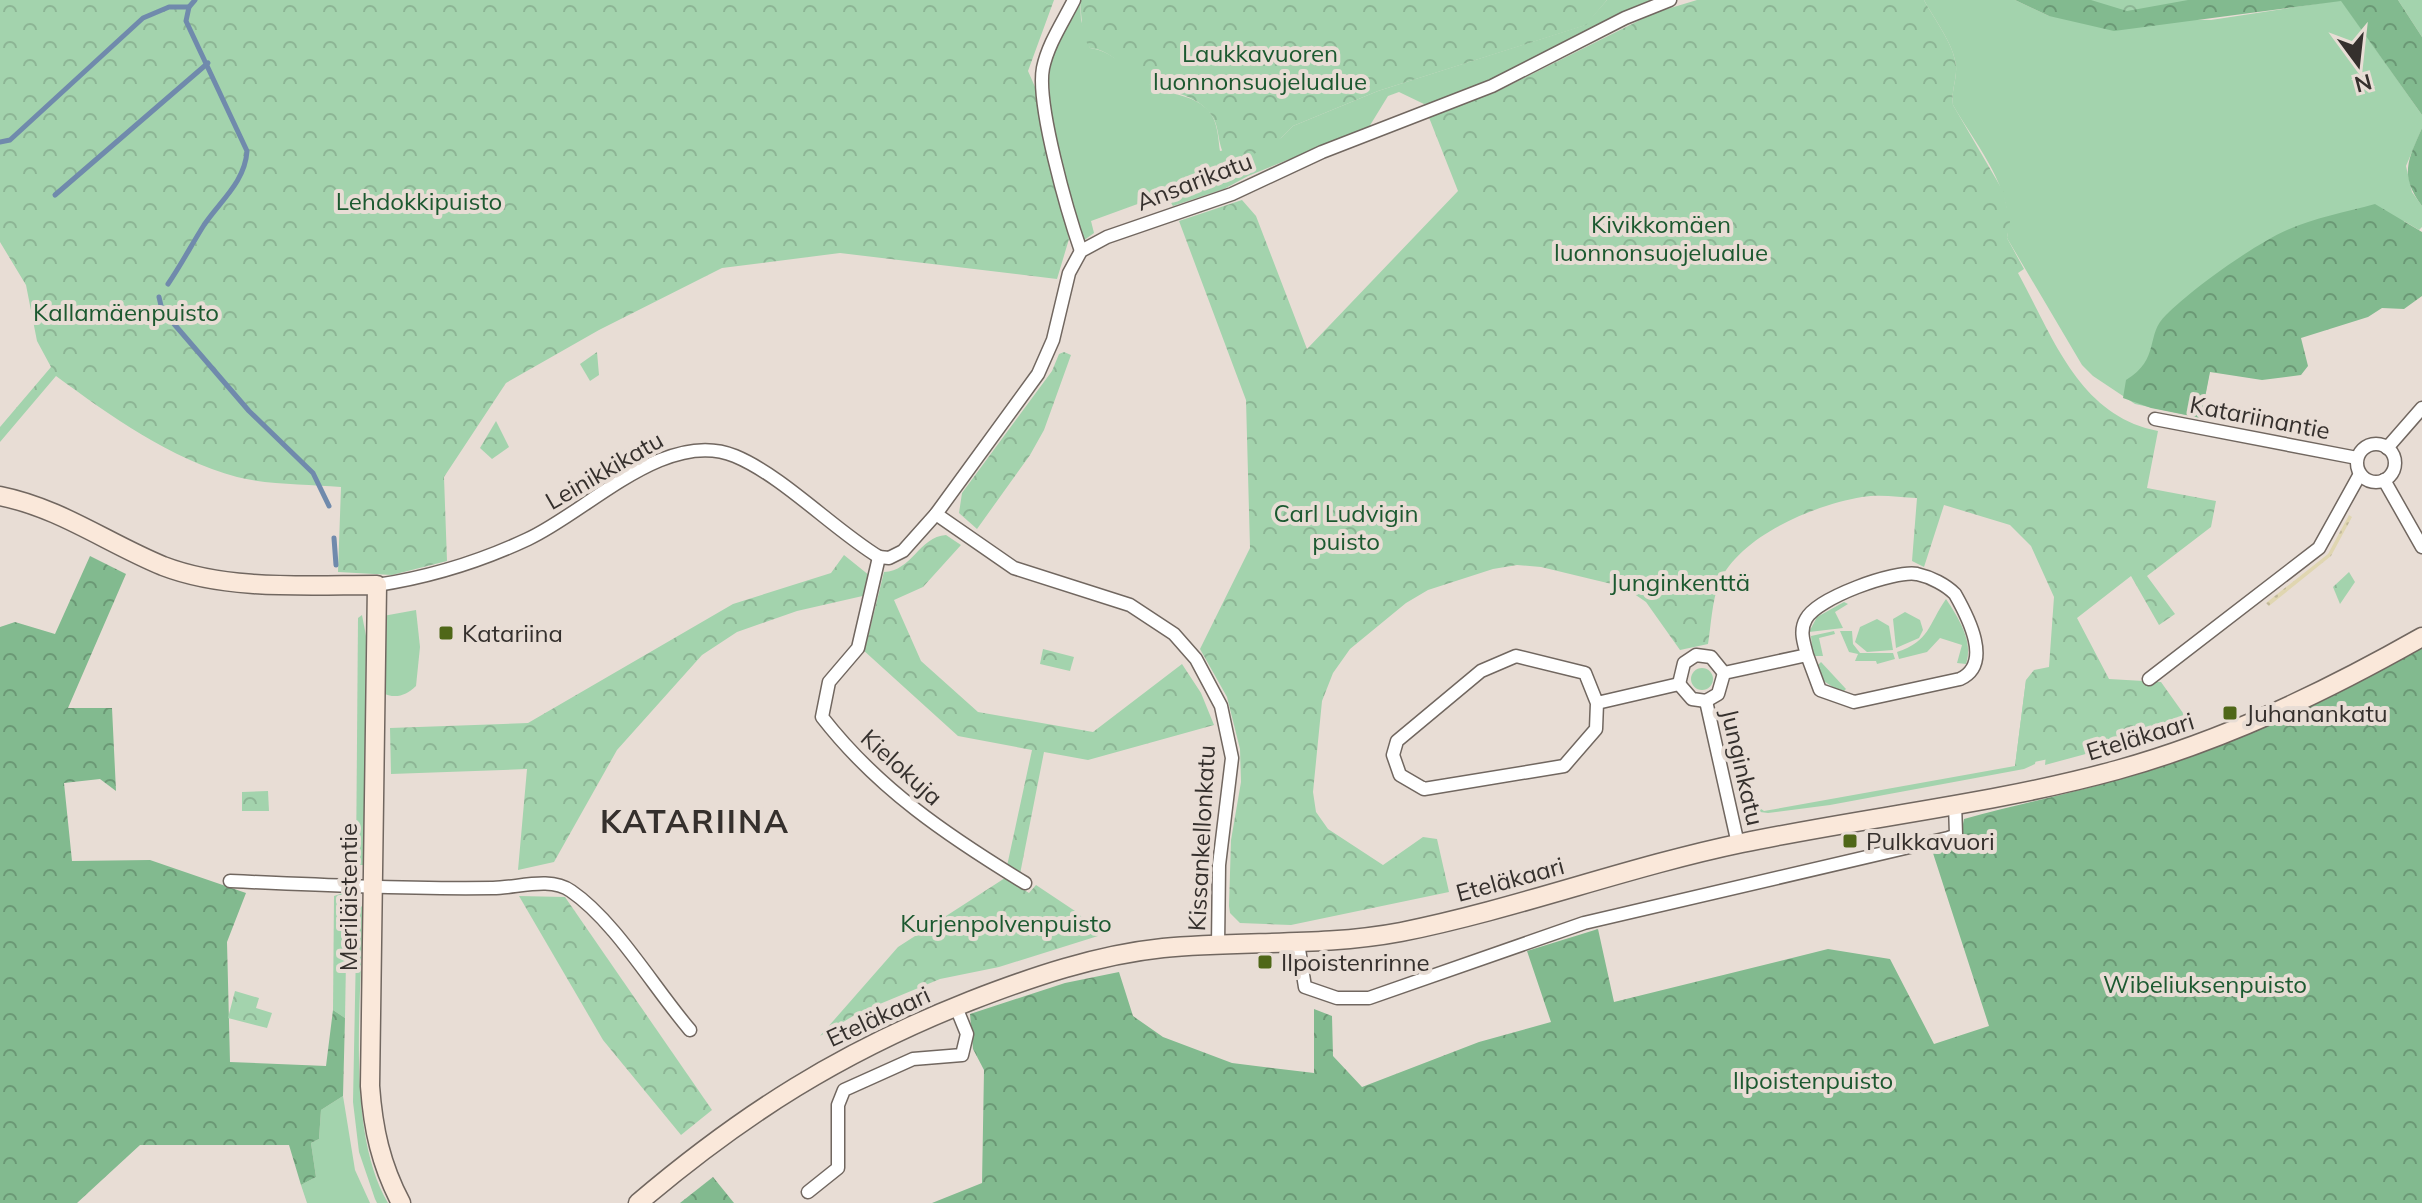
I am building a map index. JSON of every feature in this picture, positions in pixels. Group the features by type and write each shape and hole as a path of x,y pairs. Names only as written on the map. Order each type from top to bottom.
{"main road":[{"path":"0,496 57,513 131,551 182,572 245,581 377,585"},
{"name":"Meriläistentie","path":"377,585 372,1121 382,1162 401,1203"},
{"name":"Eteläkaari","path":"638,1203 724,1134 794,1086 864,1047 956,1007 1077,964 1165,948 1298,943 1363,938 1413,929 1738,844 2113,771 2188,747 2275,713 2422,637"}],"street":[{"path":"879,557 889,558 903,551 936,514 1044,364 1069,273 1081,251 1066,203 1041,83 1050,47 1074,0"},
{"name":"Ansarikatu","path":"1081,251 1107,237 1232,194 1322,152 1492,86 1625,18 1670,0"},
{"path":"2387,448 2422,408"},
{"name":"Katariinantie","path":"2155,419 2357,458"},
{"path":"2149,679 2319,548 2360,474 2357,458 2369,445 2387,448 2394,457 2394,468 2384,480 2373,483 2360,474"},
{"name":"Leinikkikatu","path":"377,585 440,574 513,546 565,519 662,457 698,449 723,452 753,466 879,557"},
{"path":"2384,480 2422,547"},
{"name":"Kissankellonkatu","path":"936,514 1014,568 1130,605 1174,634 1196,659 1221,706 1232,758 1219,865 1218,946"},
{"name":"Kielokuja","path":"879,557 858,648 829,682 822,717 853,757 940,831 1025,883"},
{"path":"1915,574 1955,594 1975,643 1977,661 1970,672 1960,679 1854,702 1820,690 1807,655 1802,629 1820,604 1881,580 1915,574"},
{"path":"1696,655 1717,661 1724,673 1718,694 1706,701 1686,695 1679,684 1680,669 1696,655"},
{"path":"1724,673 1807,655"},
{"path":"1516,656 1579,670 1591,683 1597,703 1596,729 1564,766 1424,789 1405,780 1395,764 1394,749 1407,731 1481,671 1506,659 1516,656"},
{"path":"1597,703 1679,684"},
{"name":"Junginkatu","path":"1706,701 1738,844"},
{"path":"1298,943 1305,987 1337,998 1369,998 1584,923 1948,838 1956,835 1955,803"},
{"path":"230,881 496,888 548,883 568,888 602,917 690,1030"},
{"path":"808,1192 838,1168 838,1105 844,1090 913,1059 962,1055 967,1034 956,1007"}],"green space":[{"name":"Lehdokkipuisto","path":"0,0 1054,0 1028,71 1039,96 1069,239 1057,279 840,253 722,268 599,330 506,383 444,477 447,561 392,575 338,572 341,487 262,482 212,469 142,435 56,376 0,442 0,427 51,367 37,341 26,285 0,242"},
{"path":"1080,0 1081,20 1090,48 1108,54 1155,87 1201,104 1213,118 1220,151 1281,138 1293,126 1378,91 1585,25 1607,0 1659,0 1495,80 1439,102 1424,104 1399,92 1388,96 1369,127 1248,176 1224,189 1173,206 1165,194 1091,221 1094,233 1083,241 1060,154 1049,85 1055,51"},
{"name":"Laukkavuoren luonnonsuojelualue","path":"1080,0 1607,0 1586,25 1378,91 1293,126 1281,138 1238,161 1227,159 1213,118 1202,105 1146,83 1110,55 1090,48 1083,36"},
{"path":"1697,0 1924,0 1948,40 1954,58 1953,105 2003,191 2010,221 2007,238 2024,269 2018,273 2057,347 2088,391 2108,409 2131,423 2158,431 2147,488 2216,501 2211,527 2147,576 2175,614 2159,625 2131,576 2077,618 2109,679 2161,682 2188,720 2105,747 2015,766 2026,680 2034,670 2049,667 2054,597 2031,546 2010,525 1944,505 1924,567 1912,561 1917,498 1876,496 1843,501 1801,515 1760,537 1729,566 1719,583 1708,644 1680,650 1646,602 1624,587 1541,567 1517,565 1493,569 1428,590 1406,603 1350,649 1333,673 1322,701 1313,792 1316,812 1328,829 1383,865 1423,837 1437,839 1449,892 1291,925 1240,923 1230,913 1229,906 1231,840 1241,782 1240,749 1227,697 1200,649 1250,548 1246,400 1179,221 1242,200 1256,216 1307,349 1458,191 1428,115 1494,93 1654,13"},
{"path":"1924,0 2015,0 2049,16 2211,20 2341,0 2422,115 2422,128 2406,166 2412,192 2422,206 2422,227 2419,230 2404,221 2217,333 2201,418 2135,404 2082,365 2007,238 2008,220 2000,186 1953,105 1954,58 1948,40"},
{"path":"2015,0 2398,0 2422,37 2422,115 2341,1 2114,31 2049,16"},
{"path":"2091,0 2188,0 2127,11"},
{"path":"2398,0 2422,0 2422,37"},
{"path":"2422,128 2422,206 2410,185 2408,167"},
{"path":"2375,204 2422,232 2422,296 2404,309 2382,308 2368,317 2301,338 2308,366 2301,375 2262,380 2210,372 2201,418 2151,408 2123,398 2126,380 2144,364 2160,322 2177,304 2257,246 2287,230"},
{"path":"597,352 599,375 590,381 580,364"},
{"path":"1064,352 1071,355 1044,430 1030,455 977,529 959,513 962,493 1052,371 1059,354"},
{"path":"496,421 509,447 492,459 480,448"},
{"name":"Kurjenpolvenpuisto","path":"946,535 961,545 923,587 894,600 921,661 978,712 1093,732 1182,664 1201,693 1214,725 1088,760 1044,752 1020,874 1007,866 1032,750 958,736 862,649 867,641 884,572 902,566 929,541"},
{"path":"844,555 870,576 867,595 797,611 737,632 702,655 617,750 554,862 518,870 527,769 391,774 390,728 528,723 733,604 831,573"},
{"path":"90,556 126,574 68,708 112,708 116,791 100,779 64,783 72,861 150,860 246,893 227,942 230,1062 326,1066 333,1010 345,1018 343,1096 321,1110 319,1139 311,1143 316,1177 301,1185 289,1145 140,1145 77,1203 0,1203 0,627 15,622 55,634"},
{"path":"2349,572 2355,582 2340,604 2333,587"},
{"path":"1946,599 1966,639 1966,664 1957,663 1962,645 1940,638 1927,652 1899,659 1897,652 1922,637"},
{"path":"1844,602 1848,604 1835,612 1843,628 1809,632 1817,617"},
{"path":"416,610 420,647 416,686 400,696 387,695 382,693 383,616"},
{"path":"1905,612 1920,620 1923,630 1919,638 1896,648 1893,619"},
{"path":"362,615 366,636 364,865 356,865 358,618"},
{"path":"1877,619 1889,626 1893,650 1867,652 1855,642 1860,627"},
{"path":"1834,631 1835,634 1819,638 1823,656 1813,656 1811,636"},
{"path":"1840,631 1852,631 1853,644 1860,653 1893,653 1895,659 1877,664 1876,661 1855,661 1858,654 1849,652"},
{"path":"2422,648 2422,1203 932,1203 982,1183 984,1070 973,1049 970,1014 1065,983 1119,972 1133,1016 1163,1037 1232,1063 1314,1073 1314,1009 1332,1016 1333,1056 1362,1087 1479,1042 1551,1022 1527,951 1598,929 1614,1002 1828,949 1890,959 1934,1044 1989,1026 1931,847 1959,844 1964,819 2138,774 2230,742 2327,698"},
{"path":"1043,649 1074,657 1070,671 1040,664"},
{"path":"1821,662 1846,689 1842,693 1819,678 1816,667"},
{"path":"1702,668 1710,671 1713,679 1710,687 1702,690 1694,687 1691,679 1694,671"},
{"path":"2038,678 2040,737 2035,764 2024,769 1830,805 1768,813 1752,811 1743,796 1764,811 2015,766 2026,680"},
{"path":"2164,703 2179,725 2178,729 2045,765 2050,717"},
{"path":"268,791 269,811 242,811 242,792"},
{"name":"Kurjenpolvenpuisto","path":"1005,878 1029,893 1036,885 1078,913 1098,936 999,967 940,979 858,1013 820,1036 898,947"},
{"path":"343,893 347,902 345,1018 333,1010 334,896"},
{"path":"519,896 565,897 712,1110 681,1135 603,1040"},
{"path":"357,899 363,909 359,1020 361,1100 375,1173 388,1203 377,1203 375,1199 359,1152 353,1102"},
{"path":"235,991 259,998 256,1008 272,1013 267,1028 228,1018"},
{"path":"343,1096 355,1170 370,1203 307,1203 301,1185 316,1177 311,1143 319,1139 321,1110"},
{"path":"713,1177 734,1203 680,1203"}],"sand":[{"path":"2349,515 2352,517 2331,556 2269,606 2266,603 2328,554"}],"waterway":[{"path":"168,284 204,225 237,182 247,151 186,21 189,7 195,0"},
{"path":"0,142 10,140 143,18 169,7 189,7"},
{"path":"55,195 208,63"},
{"path":"159,297 162,310 249,411 313,473 329,506"},
{"path":"334,538 336,565"}],"place":[{"name":"Katariina","path":"446,633"},
{"name":"Juhanankatu","path":"2230,713"},
{"name":"Pulkkavuori","path":"1850,841"},
{"name":"Ilpoistenrinne","path":"1265,962"}],"district":[{"name":"KATARIINA","path":"695,821"}],"park label":[{"name":"Kivikkomäen luonnonsuojelualue","path":"1661,238"},
{"name":"Kallamäenpuisto","path":"126,312"},
{"name":"Carl Ludvigin puisto","path":"1346,527"},
{"name":"Junginkenttä","path":"1680,582"},
{"name":"Wibeliuksenpuisto","path":"2205,984"},
{"name":"Ilpoistenpuisto","path":"1813,1080"}]}
